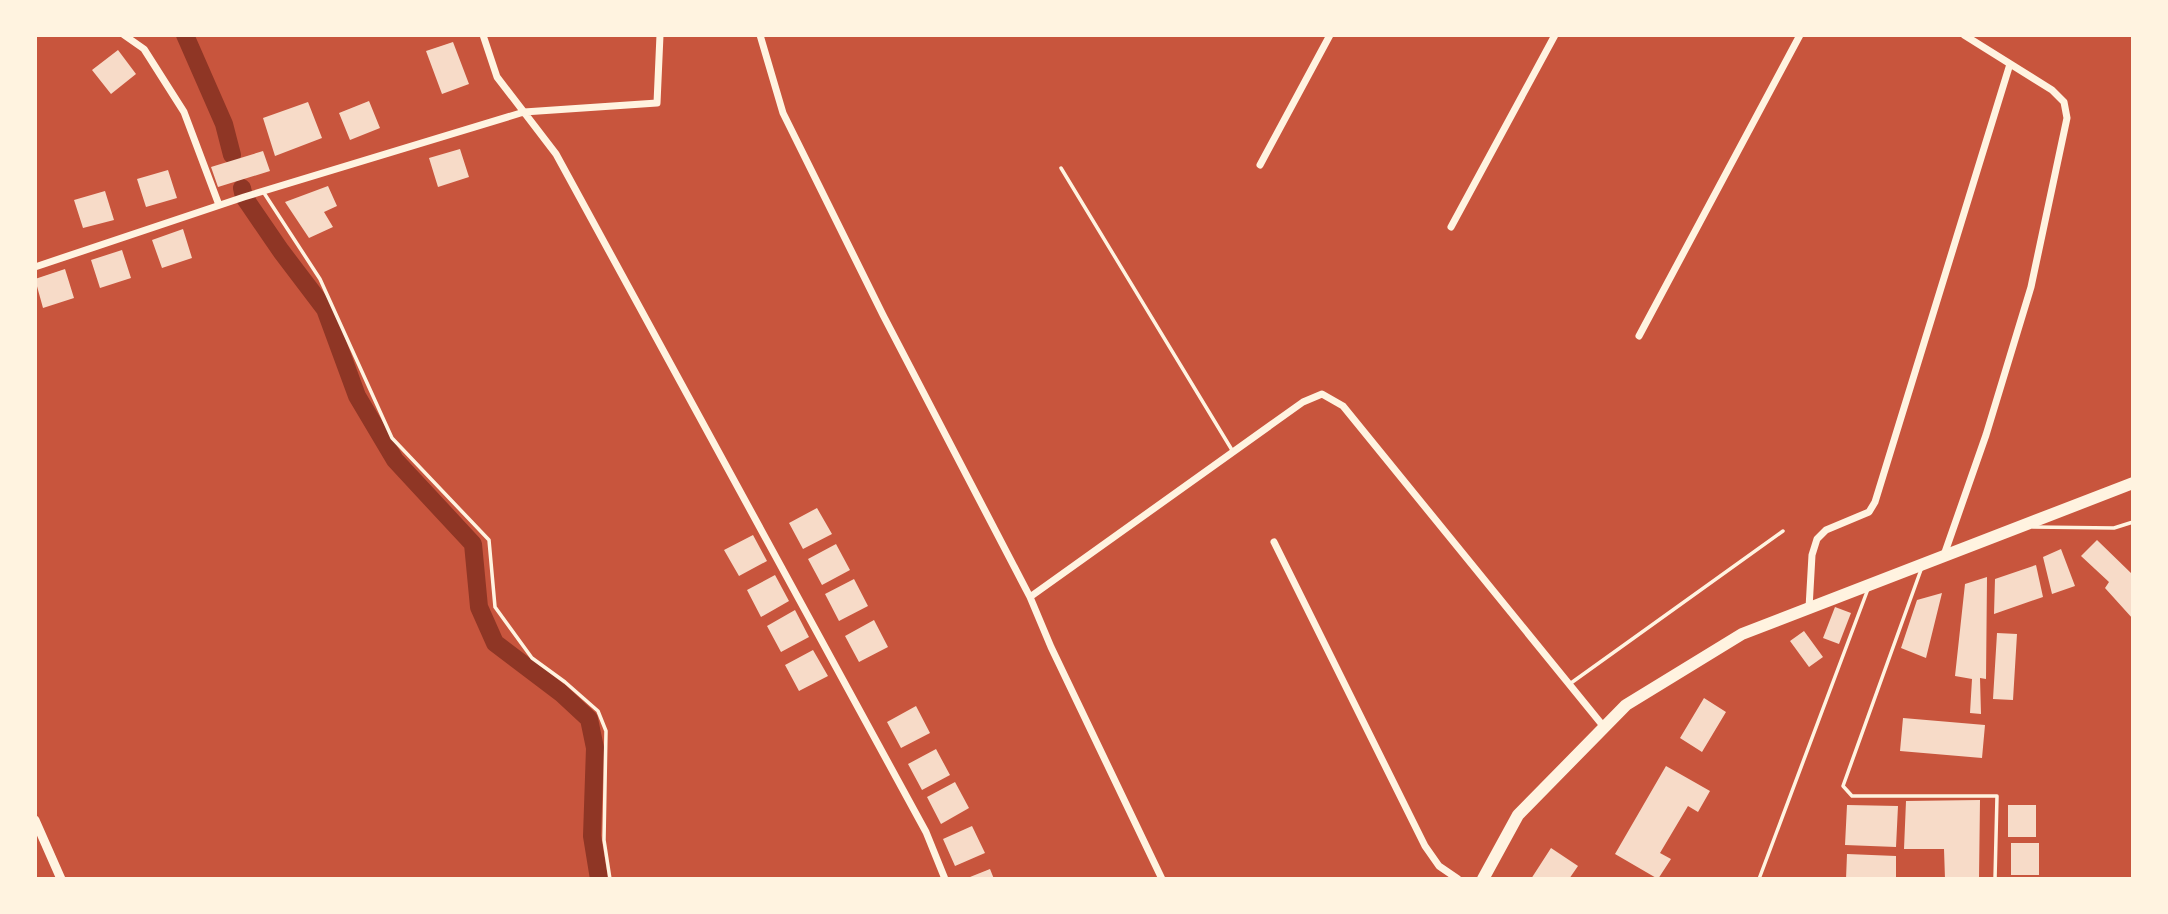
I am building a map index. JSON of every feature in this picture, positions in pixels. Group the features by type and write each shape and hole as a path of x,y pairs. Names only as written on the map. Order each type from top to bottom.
{"highway":[{"path":"1483,879 1518,815 1626,705 1742,634 2133,483"}],"street":[{"path":"124,35 144,49 184,111 222,204"},
{"path":"483,35 497,77 556,154 919,820 945,879"},
{"path":"35,267 222,204 524,112 657,103 660,35"},
{"path":"760,35 783,113 883,315 1030,597 1051,647 1163,879"},
{"path":"1260,165 1330,35"},
{"path":"1451,227 1555,35"},
{"path":"1639,336 1800,35"},
{"path":"1944,555 1986,435 2031,287 2067,118 2064,102 2052,90 1964,35"},
{"path":"1809,608 1812,555 1817,539 1826,530 1868,512 1875,502 2010,64"},
{"path":"1030,597 1303,402 1322,394 1343,406 1604,727"},
{"path":"1274,542 1425,846 1439,866 1458,879"},
{"path":"35,820 61,879"}],"lane":[{"path":"1061,168 1234,452"},
{"path":"260,192 320,279 392,438 489,540 495,607 532,658 598,711 606,731 604,841 610,879"},
{"path":"2017,527 2114,528 2133,522"},
{"path":"1569,684 1783,531"},
{"path":"1924,562 1843,786 1852,796 1997,796 1995,879"},
{"path":"1759,879 1870,583"}],"building":[{"path":"453,42 469,84 442,94 426,51"},
{"path":"118,50 136,74 111,94 92,70"},
{"path":"369,101 380,128 350,140 339,113"},
{"path":"308,102 322,138 275,156 263,118"},
{"path":"460,149 469,177 438,187 429,158"},
{"path":"263,151 270,171 218,187 211,167"},
{"path":"168,170 177,198 146,207 137,179"},
{"path":"328,186 337,206 324,212 333,227 309,238 285,202"},
{"path":"105,191 114,220 83,228 74,200"},
{"path":"183,229 192,258 162,268 152,240"},
{"path":"122,250 131,278 100,288 91,260"},
{"path":"65,269 74,298 43,308 35,279"},
{"path":"817,508 832,534 803,549 789,523"},
{"path":"753,535 767,561 739,576 724,550"},
{"path":"2097,540 2133,575 2133,619 2105,588 2109,582 2081,556"},
{"path":"836,544 850,570 822,585 808,559"},
{"path":"2061,549 2075,586 2052,594 2043,557"},
{"path":"2036,565 2043,597 1994,614 1995,579"},
{"path":"775,575 789,601 761,617 747,590"},
{"path":"1987,577 1986,679 1980,678 1981,714 1970,713 1972,679 1955,676 1965,584"},
{"path":"854,579 868,606 839,621 825,594"},
{"path":"1942,593 1926,658 1901,648 1917,600"},
{"path":"1835,607 1851,613 1839,644 1823,638"},
{"path":"795,610 809,637 781,652 767,626"},
{"path":"874,620 888,647 859,662 845,636"},
{"path":"1804,631 1823,657 1809,667 1790,641"},
{"path":"1997,633 2017,634 2013,700 1993,699"},
{"path":"813,650 828,676 799,691 785,665"},
{"path":"1704,698 1726,712 1702,752 1680,738"},
{"path":"916,706 930,733 901,748 887,722"},
{"path":"1903,718 1985,725 1982,758 1900,751"},
{"path":"936,749 950,775 922,790 908,764"},
{"path":"1666,766 1710,791 1698,812 1688,806 1660,853 1671,859 1658,879 1615,854"},
{"path":"955,782 969,808 941,824 927,797"},
{"path":"1980,800 1979,878 1945,879 1944,849 1904,849 1906,801"},
{"path":"1847,805 1898,806 1896,847 1845,845"},
{"path":"2008,805 2036,805 2036,837 2008,837"},
{"path":"972,826 985,853 955,866 943,839"},
{"path":"2011,843 2039,843 2039,875 2011,875"},
{"path":"1551,848 1578,866 1569,879 1531,879"},
{"path":"1847,854 1896,856 1896,879 1846,879"},
{"path":"990,869 994,879 965,879"}],"waterway":[{"path":"185,35 224,124 232,155"},
{"path":"242,188 244,197 281,251 325,309 357,396 395,460 473,544 479,607 495,643 561,693 589,719 595,748 592,836 599,879"}]}
